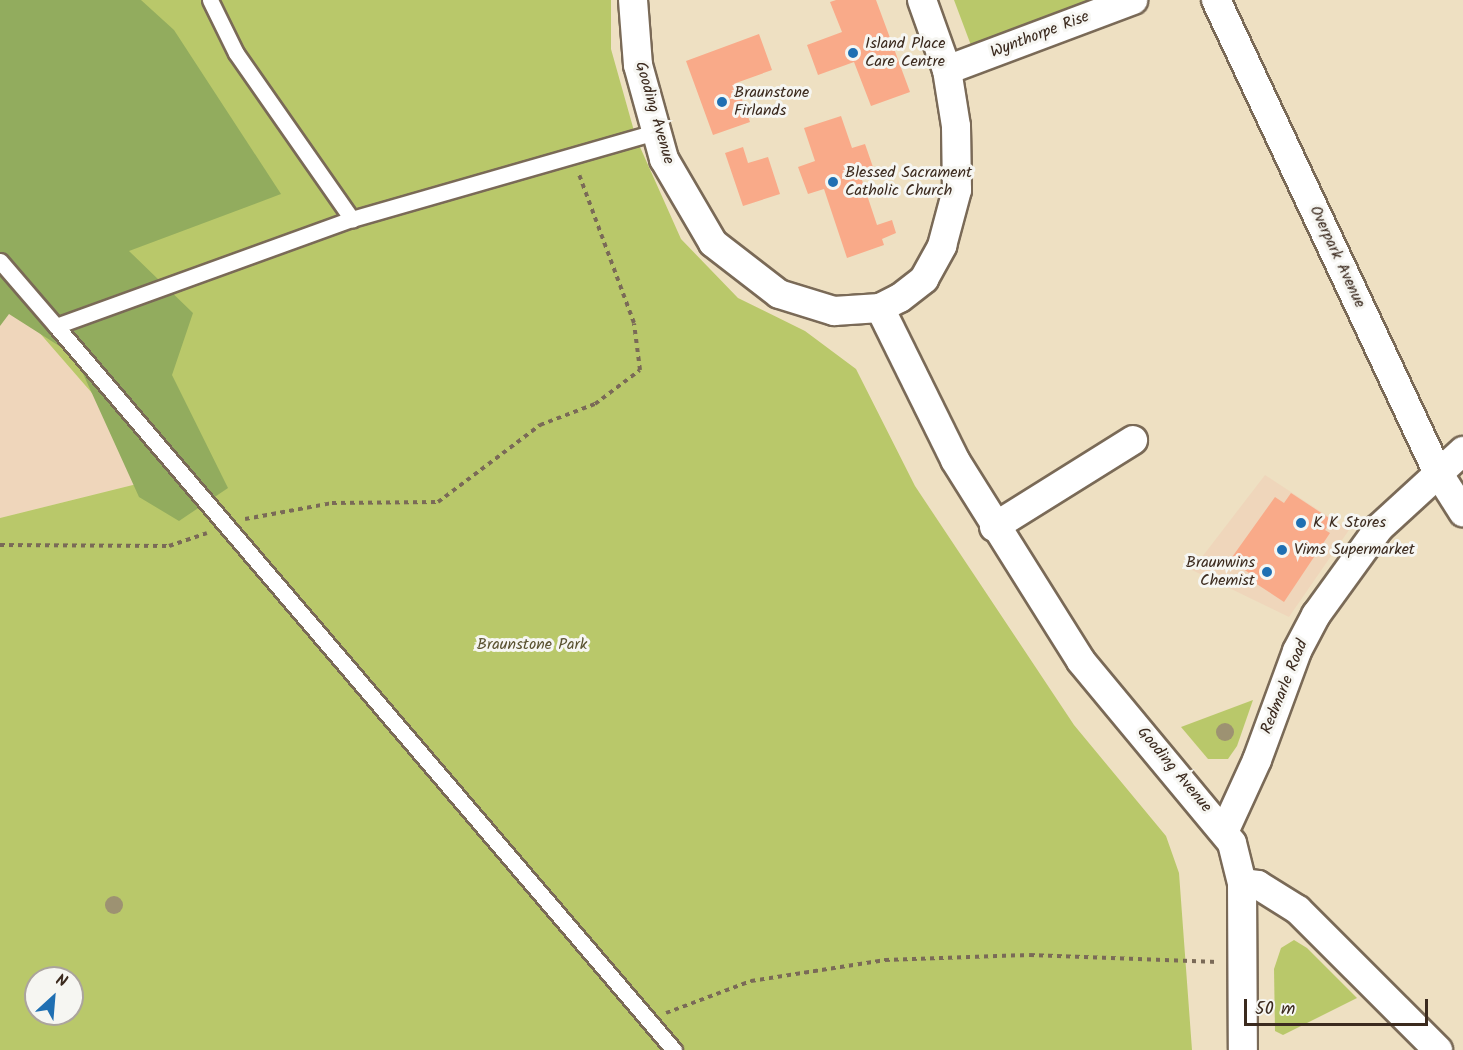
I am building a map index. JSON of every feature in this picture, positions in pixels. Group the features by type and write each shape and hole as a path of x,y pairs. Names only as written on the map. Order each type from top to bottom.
{"street":[{"name":"Gooding Avenue","path":"633,0 638,65 664,159 713,243 779,294 834,311 880,308 924,279 942,246 957,190 956,126 947,70 922,0"},
{"name":"Wynthorpe Rise","path":"947,70 1133,0"},
{"name":"Overpark Avenue","path":"1216,0 1437,471 1463,512"},
{"name":"Gooding Avenue","path":"880,308 928,407 994,527 1081,661 1225,830 1238,856 1242,883 1240,963 1243,1050"},
{"path":"994,527 1132,440"},
{"name":"Redmarle Road","path":"1225,830 1257,760 1296,651 1316,615 1366,544 1437,471 1463,451"},
{"path":"1242,883 1258,885 1298,910 1438,1050"}],"lane":[{"path":"210,0 236,53 352,219"},
{"path":"57,326 352,219 656,132"},
{"path":"0,261 674,1050"}],"path":[{"path":"0,545 169,546 227,527 251,516 332,504 438,502 540,425 595,404 640,370 634,323 572,155"},
{"path":"648,1020 751,981 885,960 1030,955 1240,963"}],"shaded area":[{"path":"0,286 4,292 165,477 0,518"},
{"path":"1265,475 1349,530 1289,617 1192,570"}],"green space":[{"name":"Braunstone Park","path":"0,0 611,0 611,49 636,138 681,239 738,298 805,331 856,369 915,486 1074,725 1166,836 1179,873 1192,1050 0,1050 0,518 165,477 4,292"},
{"path":"0,0 141,0 174,30 281,194 129,251 193,313 172,375 228,488 179,521 139,497 75,356 9,314 0,326"},
{"path":"954,0 1090,0 972,48"},
{"path":"1253,700 1237,746 1228,759 1208,759 1181,727"},
{"path":"1294,940 1307,948 1357,998 1283,1035 1275,1031 1274,969 1281,948"}],"building":[{"name":"Island Place Care Centre","path":"876,0 910,92 871,106 854,62 818,75 807,45 842,32 830,2"},
{"name":"Braunstone Firlands","path":"759,34 772,70 736,83 750,122 713,135 686,61"},
{"name":"Blessed Sacrament Catholic Church","path":"841,116 852,148 865,144 874,170 860,174 877,225 892,220 896,233 882,239 884,245 847,258 824,189 808,194 798,167 815,161 804,128"},
{"path":"743,147 748,163 768,157 780,194 743,206 725,153"},
{"path":"1291,493 1332,520 1325,530 1330,533 1284,602 1249,579 1252,575 1230,560 1275,497 1284,503"}],"place":[{"name":"Island Place Care Centre","path":"853,53"},
{"name":"Braunstone Firlands","path":"722,102"},
{"name":"Blessed Sacrament Catholic Church","path":"833,182"},
{"name":"K K Stores","path":"1301,523"},
{"name":"Vims Supermarket","path":"1282,550"},
{"name":"Braunwins Chemist","path":"1267,572"}]}
